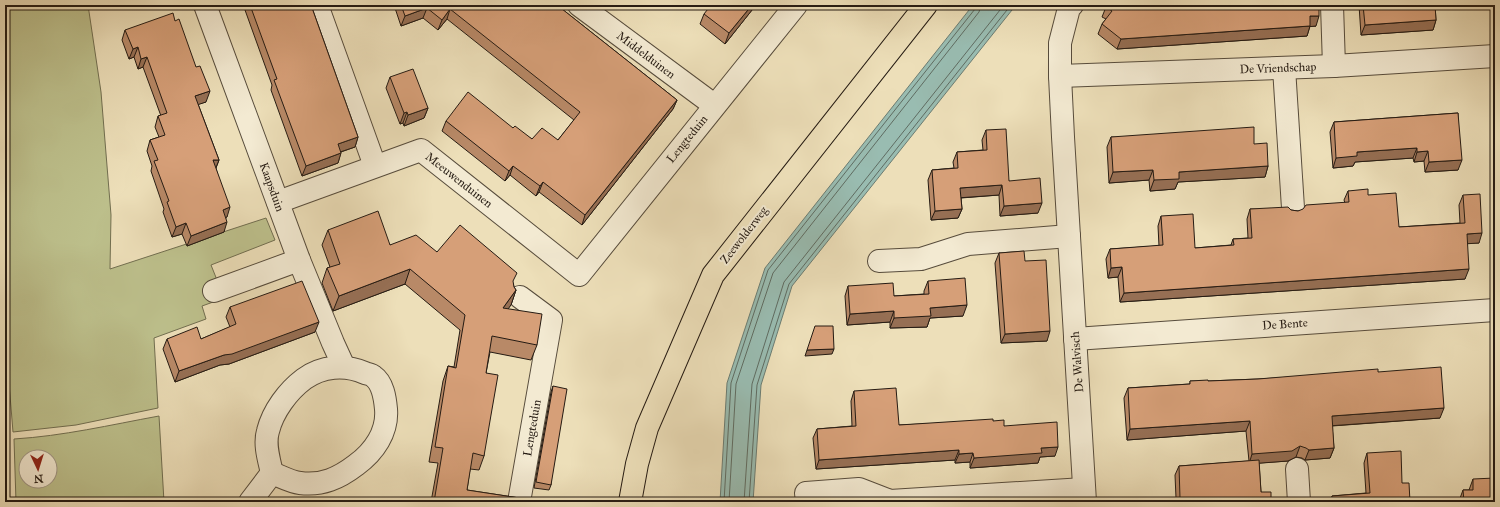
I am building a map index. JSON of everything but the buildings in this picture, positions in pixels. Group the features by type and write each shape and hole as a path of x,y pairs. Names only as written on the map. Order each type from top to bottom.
{"main road":[{"name":"Zeewolderweg","path":"630,502 637,464 647,428 713,275 926,5"}],"street":[{"name":"Kaapsduin","path":"205,5 299,260 344,367"},
{"path":"317,5 375,166"},
{"name":"Middelduinen","path":"579,5 714,105"},
{"name":"Lengteduin","path":"579,275 714,105 796,5"},
{"name":"De Walvisch","path":"807,502 806,493 859,489 889,501 1085,495 1060,76 1060,43 1069,8 1072,5"},
{"path":"1332,5 1334,66"},
{"name":"De Vriendschap","path":"1060,76 1334,66 1495,56"},
{"path":"1284,68 1293,208"},
{"name":"Meeuwenduinen","path":"278,202 421,150 579,275"},
{"path":"879,261 921,259 968,244 1069,236"},
{"path":"214,290 299,260"},
{"name":"Lengteduin","path":"519,502 550,320 520,297"},
{"name":"De Bente","path":"1075,339 1495,310"},
{"path":"250,502 272,473 267,446 267,431 283,400 304,379 327,368 344,367 359,370 374,376 383,389 386,399 386,425 374,448 363,460 343,475 322,483 299,483 272,473"},
{"path":"1297,469 1299,502"}],"green space":[{"path":"5,5 88,5 101,92 111,215 110,269 266,218 275,240 211,265 217,280 216,301 202,306 206,319 154,338 158,408 76,425 13,432 5,334"},
{"path":"159,416 164,502 16,502 14,439 68,433"}],"water":[{"path":"973,5 1016,5 792,286 761,385 753,502 720,502 727,383 765,268"}]}
